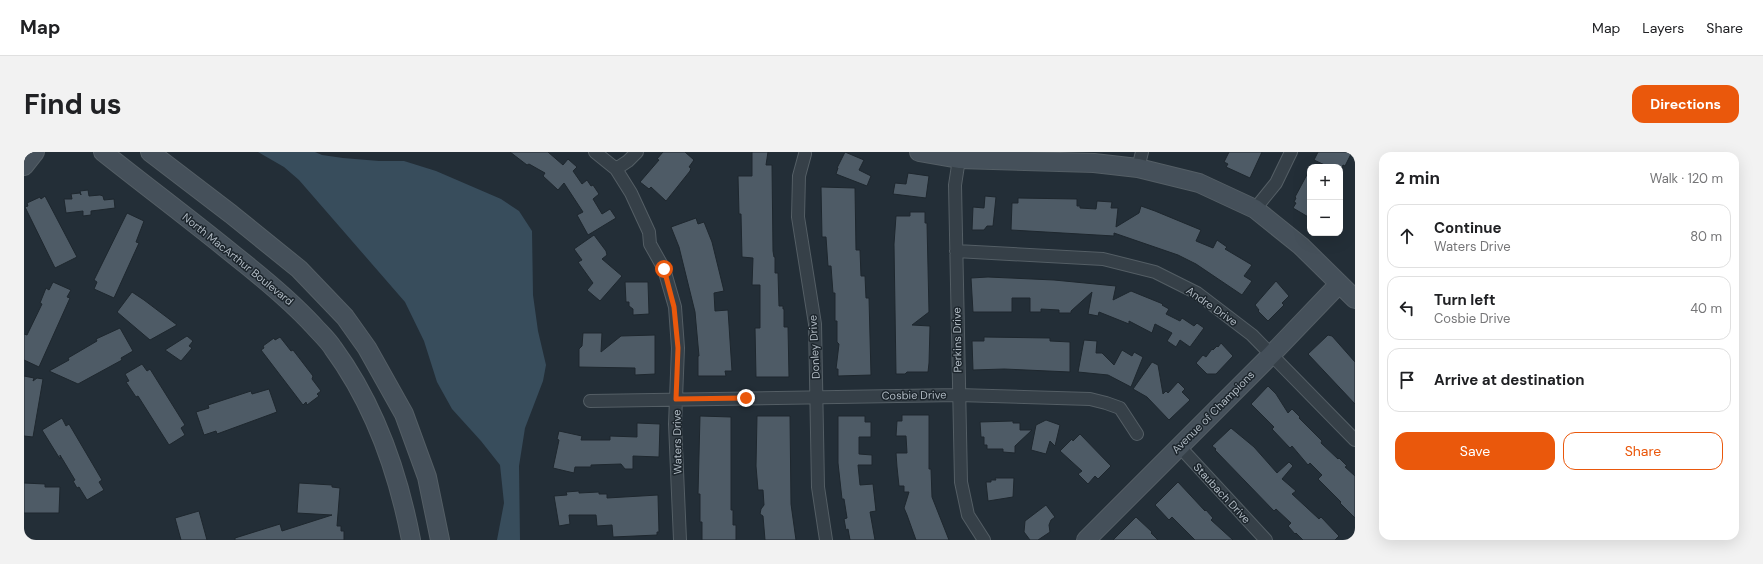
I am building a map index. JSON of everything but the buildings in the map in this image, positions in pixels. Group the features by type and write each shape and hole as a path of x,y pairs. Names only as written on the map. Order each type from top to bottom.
{"main road":[{"path":"24,166 35,152"},
{"name":"North MacArthur Boulevard","path":"103,152 257,273 290,301 332,346 362,393 385,446 396,480 411,540"},
{"path":"150,152 231,214 299,269 345,316 367,348 404,414 427,477 440,540"},
{"path":"919,152 959,159 1013,156 1094,163 1140,160 1199,183 1255,209 1301,246 1355,300"},
{"name":"Avenue of Champions","path":"1086,540 1272,354 1339,284"}],"street":[{"name":"Waters Drive","path":"595,152 616,170 631,193 649,232 650,244 664,269 674,307 678,348 676,465 680,540"},
{"path":"616,170 637,152"},
{"path":"1255,209 1276,182 1291,152"},
{"name":"Donley Drive","path":"805,154 799,176 798,217 815,324 818,487 826,540"},
{"name":"Perkins Drive","path":"959,159 955,185 958,395 961,482 968,515 984,540"},
{"name":"Andre Drive","path":"956,251 1103,259 1156,272 1197,293 1252,335 1355,440"},
{"name":"Cosbie Drive","path":"590,401 817,396 958,395 1090,400 1106,402 1120,408 1137,434"},
{"name":"Staubach Drive","path":"1179,446 1266,540"}],"water":[{"path":"258,152 315,152 322,155 343,158 379,161 404,161 436,171 501,199 519,211 532,231 533,295 538,331 546,365 543,381 525,428 519,466 520,540 497,540 504,503 500,465 452,409 437,382 424,341 405,302 299,180 284,167"}],"route":[{"path":"664,269 674,307 678,348 676,399 746,398"}]}
